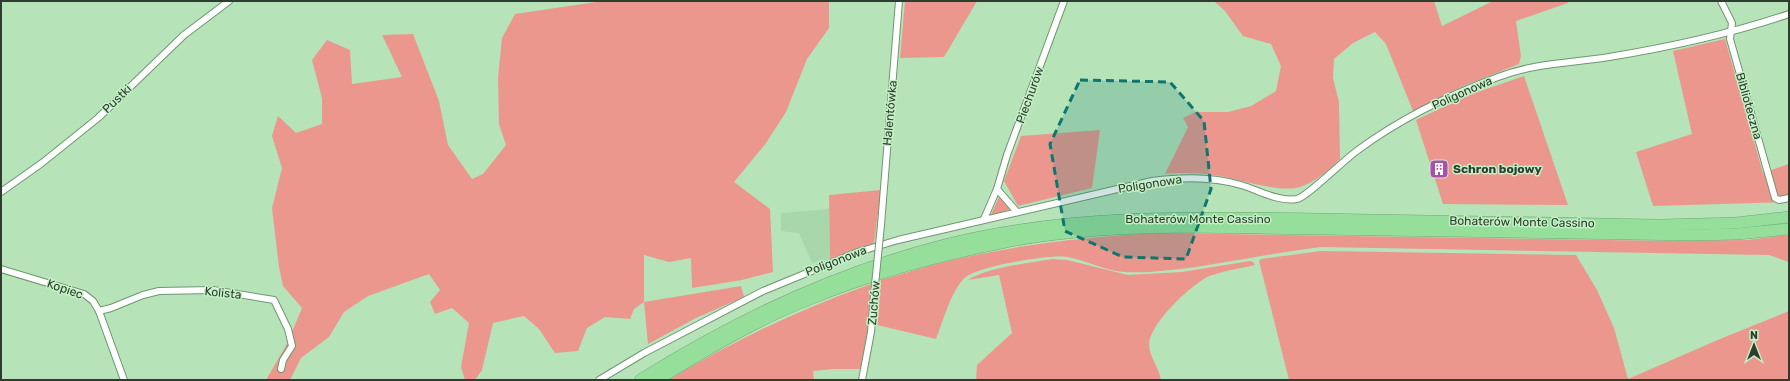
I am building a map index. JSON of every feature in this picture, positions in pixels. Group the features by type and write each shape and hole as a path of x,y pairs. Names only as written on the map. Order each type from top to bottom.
{"highway":[{"name":"Bohaterów Monte Cassino","path":"640,380 683,352 806,291 887,262 949,244 1000,233 1052,225 1127,219 1188,217 1661,225 1736,223 1789,217"},
{"name":"Bohaterów Monte Cassino","path":"657,380 747,328 808,300 851,284 950,254 1002,242 1053,235 1134,228 1188,227 1680,235 1737,234 1789,229"}],"street":[{"name":"Pustki","path":"1,192 42,163 98,118 184,35 229,1"},
{"name":"Halentówka","path":"881,225 899,1"},
{"name":"Piechurów","path":"984,219 997,189 1007,156 1064,1"},
{"name":"Biblioteczna","path":"1721,1 1732,23 1730,39 1775,198 1779,200 1789,198"},
{"name":"Poligonowa","path":"599,380 644,353 763,291 815,268 858,252 891,242 984,219 1171,178 1217,180 1240,184 1284,200 1298,199 1358,150 1411,116 1498,77 1538,65 1608,57 1694,41 1789,14"},
{"path":"997,189 1017,212"},
{"name":"Zuchów","path":"862,380 869,344 881,225"},
{"name":"Kopiec","path":"1,269 84,294 93,301 99,311 124,380"},
{"name":"Kolista","path":"99,311 111,308 143,295 159,291 213,290 274,300 288,329 292,346 283,360 281,369"}],"highlighted area":[{"path":"1080,80 1170,82 1204,121 1211,189 1186,259 1123,257 1065,231 1050,144"}],"shaded area":[{"path":"603,1 829,1 829,28 807,59 786,112 766,143 734,182 770,209 773,272 742,280 692,288 691,258 669,262 644,255 644,302 634,309 630,319 605,317 587,328 578,351 555,353 539,329 524,316 493,323 482,370 475,380 465,380 461,367 469,323 452,308 435,314 430,302 440,290 429,274 368,296 344,312 329,337 301,358 290,380 266,380 287,344 302,308 283,286 279,267 272,208 282,168 272,136 278,116 296,133 322,124 322,98 312,60 327,40 350,50 352,84 402,77 382,35 413,34 439,101 448,145 472,179 483,174 506,145 499,124 498,78 502,38 515,14"},
{"path":"905,1 977,1 944,57 900,58"},
{"path":"1214,1 1434,1 1442,26 1493,1 1567,1 1568,3 1516,21 1521,56 1519,64 1461,87 1413,111 1386,44 1375,32 1353,43 1334,59 1333,78 1339,102 1340,159 1327,171 1305,185 1300,187 1282,188 1214,175 1186,173 1165,174 1188,127 1183,118 1195,112 1228,112 1251,106 1276,91 1281,66 1271,44 1243,36 1225,11"},
{"path":"1725,39 1763,173 1789,164 1789,202 1653,206 1636,152 1692,134 1673,51"},
{"path":"1524,76 1568,205 1443,204 1416,120 1469,95"},
{"path":"1100,130 1092,188 1018,206 1004,181 1021,136"},
{"path":"881,190 874,243 830,259 829,195"},
{"path":"999,197 1010,208 1009,210 991,215"},
{"path":"829,209 830,259 812,263 799,233 781,231 781,213"},
{"path":"1160,233 1672,241 1748,240 1789,235 1789,262 1769,255 1321,247 1171,270 1120,272 1067,257 1046,257 988,268 969,275 963,279 953,294 936,339 877,325 881,280 955,259 990,252 1087,238"},
{"path":"1321,251 1576,255 1597,290 1614,328 1628,379 1789,311 1789,380 1289,380 1259,261 1261,259"},
{"path":"1052,259 1067,260 1128,275 1182,272 1250,261 1255,265 1207,277 1190,289 1171,307 1156,327 1151,336 1149,345 1161,380 976,380 977,365 1012,333 999,275 968,280 985,272 996,269"},
{"path":"871,284 869,331 862,369 813,371 814,380 669,380 742,339 767,327 818,304"},
{"path":"741,286 744,297 696,318 648,344 644,302"}],"place":[{"name":"Schron bojowy","path":"1439,169"}]}
